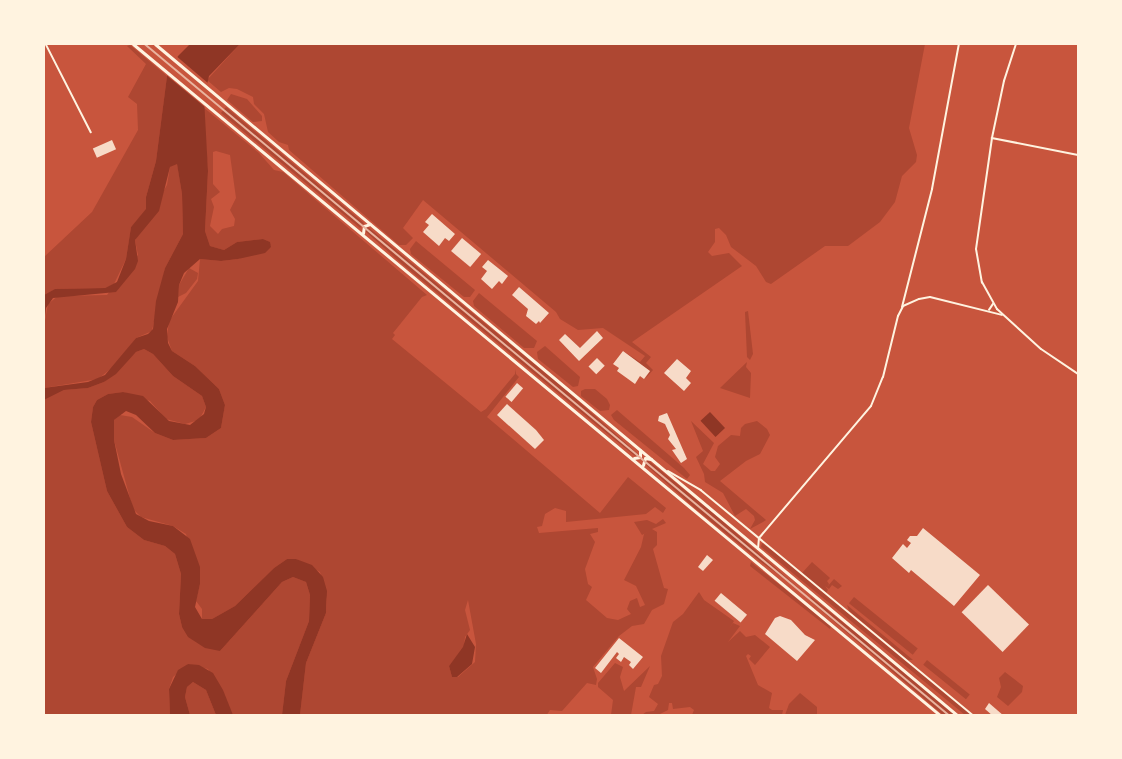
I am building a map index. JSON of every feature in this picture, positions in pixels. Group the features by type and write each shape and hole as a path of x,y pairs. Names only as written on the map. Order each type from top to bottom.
{"main road":[{"path":"133,44 941,716"},
{"path":"155,44 958,716"},
{"path":"363,234 364,226 371,225"},
{"path":"630,456 636,459 640,457 641,451 637,446"},
{"path":"648,470 643,465 644,459 649,458 655,462"},
{"path":"802,599 808,591"}],"street":[{"path":"46,44 91,132"},
{"path":"758,549 759,538 867,412 883,377 910,284 933,189 959,44"},
{"path":"1016,44 1004,81 992,138 976,249 982,282 1002,315 1041,349 1078,374"},
{"path":"992,138 1078,154"},
{"path":"902,309 913,301 930,297 1002,315"},
{"path":"989,310 993,307 993,302"},
{"path":"665,470 702,490 974,716"}],"shaded area":[{"path":"190,44 240,44 209,76 204,98 208,171 205,231 210,246 224,250 237,242 263,239 270,242 271,247 265,253 238,259 221,261 200,259 184,273 179,285 178,302 167,329 168,343 172,351 195,366 219,389 225,405 221,428 206,438 173,440 155,433 136,415 126,411 114,420 114,440 121,474 136,514 149,521 173,526 190,539 200,567 200,584 195,607 202,619 212,619 235,606 274,568 287,559 296,559 312,565 323,577 327,591 326,613 306,663 300,715 282,715 286,681 309,621 310,595 306,582 293,577 282,582 220,651 205,648 188,637 182,627 179,614 181,574 175,554 165,546 144,540 127,527 107,491 91,422 93,407 97,400 108,394 123,392 143,396 169,421 190,425 204,414 206,407 202,396 173,376 153,354 144,349 136,352 116,374 104,382 88,388 64,390 44,400 44,388 88,382 105,375 136,338 148,334 153,329 156,301 165,268 183,234 182,194 177,164 170,167 159,211 135,240 138,261 135,269 116,292 53,298 46,308 44,326 44,295 55,289 105,288 117,282 126,259 131,227 146,209 146,197 156,161 167,76 178,56"},
{"path":"240,44 925,44 909,128 917,155 916,162 902,176 895,202 880,222 848,246 825,246 771,284 766,282 756,266 731,247 726,235 719,228 715,229 715,242 708,252 712,256 729,253 742,266 632,342 651,357 646,363 653,370 645,379 650,371 623,351 640,362 645,356 603,328 578,330 560,319 556,312 423,200 403,228 413,238 406,245 399,245 289,150 288,145 279,142 268,132 264,114 254,104 253,97 237,89 229,88 221,92 207,80"},
{"path":"130,45 167,76 156,161 146,197 146,210 131,227 126,259 114,284 105,288 56,289 44,295 44,257 92,212 138,130 137,104 128,97 146,64 127,46"},
{"path":"231,94 247,99 262,116 262,121 253,122 227,100"},
{"path":"203,107 259,153 274,170 283,172 427,295 422,297 393,333 395,335 392,339 481,412 515,374 516,369 519,377 487,417 600,513 628,477 666,508 663,513 655,507 646,514 566,522 566,511 555,508 545,514 542,526 537,527 539,533 598,528 598,532 590,534 595,542 585,569 588,584 592,587 586,600 607,618 618,620 631,614 627,609 630,601 637,598 640,607 645,605 636,586 624,580 641,547 644,534 651,530 642,535 634,522 647,520 656,524 663,519 666,523 652,529 657,532 657,545 653,549 664,588 668,589 664,604 652,610 644,624 632,626 619,636 593,667 597,679 596,685 587,683 562,711 550,710 546,716 300,715 306,663 326,613 327,599 320,572 296,559 287,559 274,568 235,606 212,619 202,619 202,609 196,601 200,584 186,534 173,526 141,517 133,509 114,440 114,420 120,415 132,417 155,433 173,440 206,438 221,428 225,405 219,389 195,366 172,351 167,337 169,321 198,281 200,259 221,261 238,259 271,247 269,242 263,239 237,242 224,250 210,246 205,231 208,171","holes":["213,152 230,155 236,198 230,210 235,219 234,226 222,229 218,234 210,226 214,207 211,199 220,192 213,184","468,600 476,644 475,662 458,677 452,677 449,666 464,647 465,637 470,630 465,610"]},
{"path":"226,107 364,223 360,228 221,113"},
{"path":"177,163 182,194 183,234 165,268 152,331 136,338 113,367 98,379 44,388 44,326 48,304 58,296 107,295 138,255 135,240 167,185 170,167"},
{"path":"368,227 566,390 639,455 635,456 599,427 402,264 365,231"},
{"path":"416,241 475,290 470,297 464,297 411,254 410,249"},
{"path":"189,268 198,273 197,279 186,293 178,297 179,285"},
{"path":"479,293 537,341 534,348 524,348 474,306 473,301"},
{"path":"748,311 753,354 750,360 747,357 745,312"},
{"path":"545,346 580,377 578,386 573,387 538,359 537,352"},
{"path":"144,349 153,354 173,376 202,396 206,407 199,420 185,424 166,419 150,401 123,392 108,394 97,400 93,407 91,422 107,491 127,527 144,540 165,546 175,554 181,574 179,614 182,627 220,651 282,582 293,577 306,582 310,595 309,621 286,681 282,715 233,715 208,669 188,664 173,677 169,689 170,715 44,715 44,400 64,390 88,388 104,382 136,352"},
{"path":"747,362 746,367 751,373 750,398 720,388"},
{"path":"595,389 607,399 610,405 609,410 600,411 581,396 581,391"},
{"path":"617,410 684,468 690,475 687,479 614,420 611,415"},
{"path":"710,412 725,428 715,437 700,421"},
{"path":"691,421 714,443 703,464 711,471 715,471 720,464 715,457 718,446 731,435 740,436 741,428 745,424 757,421 767,429 770,435 760,454 746,461 720,481 766,520 750,529 755,520 754,516 746,509 735,516 723,493 705,482 696,457 703,451"},
{"path":"646,461 649,461 718,517 804,593 698,511 646,465"},
{"path":"762,543 973,715 965,715 761,547"},
{"path":"751,562 831,626 830,629 750,566"},
{"path":"812,562 830,578 827,581 829,584 827,587 834,579 842,586 838,589 832,585 829,589 825,586 828,590 826,593 802,573"},
{"path":"699,592 704,600 734,621 729,629 733,623 740,626 728,642 740,631 746,637 755,635 770,647 755,665 749,659 751,656 748,654 746,656 758,685 772,693 769,708 783,710 782,715 692,715 694,710 690,707 673,709 672,703 669,703 668,710 658,715 642,715 654,711 658,704 649,697 654,685 658,684 662,676 661,656 673,622 683,614"},
{"path":"811,597 956,715 943,715 809,600"},
{"path":"854,597 918,649 913,655 849,603"},
{"path":"847,605 913,660 908,660 849,611"},
{"path":"467,634 475,647 472,664 457,677 452,677 449,666 463,647"},
{"path":"927,660 970,695 966,699 923,665"},
{"path":"615,663 623,667 620,677 624,691 650,666 641,687 636,687 631,715 611,715 613,700 598,687 598,683"},
{"path":"188,664 199,665 213,673 233,715 216,715 206,690 193,682 187,687 185,697 190,715 170,715 169,689 178,670"},
{"path":"1005,672 1023,686 1022,692 1008,706 997,697 1001,687 999,678"},
{"path":"193,682 206,690 216,715 190,715 185,697 187,687"},
{"path":"800,693 817,707 817,715 785,715 789,704"}],"pier":[{"path":"175,55 209,84 206,108 165,74"}],"building":[{"path":"112,140 116,149 97,158 93,149"},
{"path":"432,214 455,234 449,241 445,238 439,246 423,232 429,225 425,222"},
{"path":"462,238 481,254 470,267 451,251"},
{"path":"488,260 508,276 502,284 499,281 492,289 481,279 487,271 482,267"},
{"path":"519,287 549,313 540,323 539,321 536,324 526,316 528,309 512,295"},
{"path":"597,331 603,338 579,361 559,340 565,334 580,348"},
{"path":"623,351 650,371 644,379 640,376 635,384 617,371 619,368 613,364"},
{"path":"597,358 605,366 596,374 589,366"},
{"path":"677,359 691,371 686,378 691,383 684,391 664,373"},
{"path":"517,383 523,388 512,402 505,397"},
{"path":"507,404 544,440 535,449 497,415"},
{"path":"667,413 687,459 681,463 672,450 676,449 668,439 670,435 665,424 658,421 659,416"},
{"path":"923,528 980,575 954,606 911,570 909,573 892,558 903,544 907,548 911,543 907,540 910,536 917,536"},
{"path":"707,555 713,560 703,571 698,567"},
{"path":"988,585 1029,625 1003,652 962,612"},
{"path":"721,593 747,615 741,623 715,601"},
{"path":"780,616 791,620 805,635 815,640 797,661 765,634 775,618"},
{"path":"619,638 643,657 633,669 629,665 631,662 624,657 621,662 616,658 619,654 617,652 601,673 595,668"},
{"path":"989,703 1004,716 993,716 985,709"}],"tram line":[{"path":"145,44 950,716"}]}
